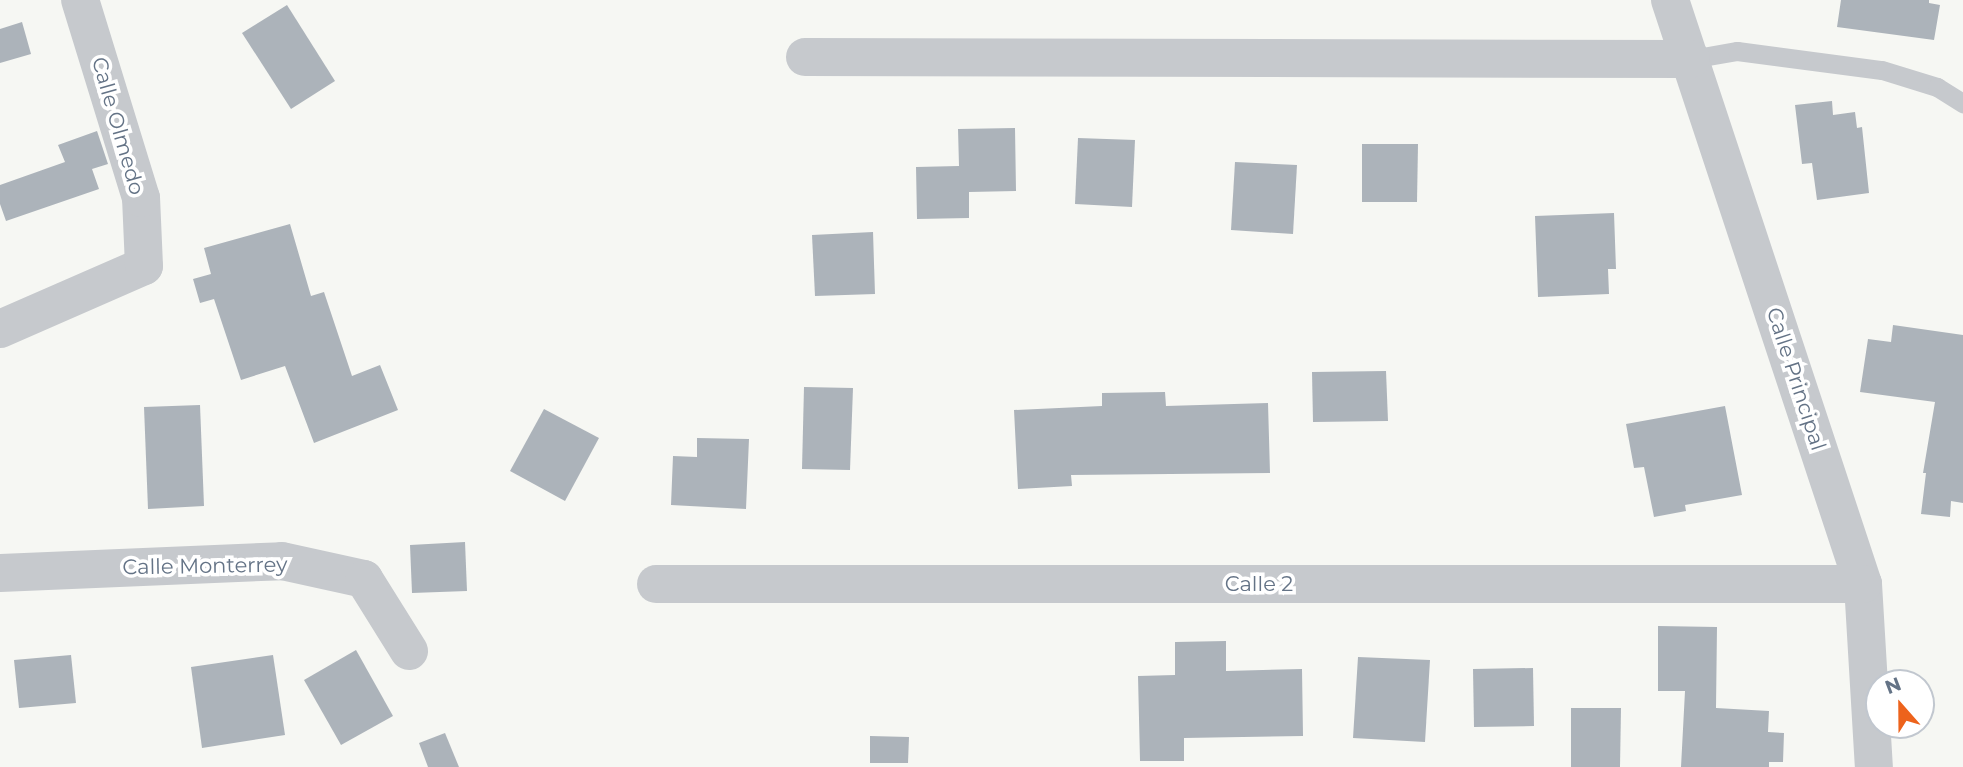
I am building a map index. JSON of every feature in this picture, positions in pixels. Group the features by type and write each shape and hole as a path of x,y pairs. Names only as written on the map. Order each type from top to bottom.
{"street":[{"name":"Calle Olmedo","path":"0,329 144,266 141,198 80,0"},
{"name":"Calle Principal","path":"1670,0 1863,584 1874,767"},
{"path":"804,57 1691,59"},
{"name":"Calle Monterrey","path":"0,573 282,561 364,579 409,652"},
{"name":"Calle 2","path":"656,584 1863,584"}],"lane":[{"path":"1691,59 1737,51 1882,70 1937,87 1963,103"}],"building":[{"path":"1841,0 1929,0 1929,3 1940,5 1934,40 1837,27"},
{"path":"287,5 335,81 291,109 242,33"},
{"path":"22,22 31,54 0,63 0,29"},
{"path":"1832,101 1833,115 1855,112 1857,128 1862,127 1869,193 1817,200 1812,163 1802,164 1795,105"},
{"path":"1015,128 1016,191 969,192 969,218 917,219 916,167 959,166 958,129"},
{"path":"97,131 108,164 92,169 99,189 6,221 0,204 0,185 65,162 58,145"},
{"path":"1078,138 1135,140 1132,207 1075,204"},
{"path":"1362,144 1418,144 1417,202 1362,202"},
{"path":"1235,162 1297,165 1293,234 1231,230"},
{"path":"1614,213 1616,269 1608,269 1609,294 1538,297 1535,216"},
{"path":"290,224 311,296 324,292 352,376 380,365 398,410 314,443 285,366 241,380 214,299 200,303 193,279 211,274 204,248"},
{"path":"873,232 875,294 815,296 812,235"},
{"path":"1893,325 1963,335 1963,503 1951,501 1950,517 1921,514 1926,473 1923,473 1935,402 1860,392 1868,339 1891,342"},
{"path":"1386,371 1388,421 1313,422 1312,372"},
{"path":"804,387 853,388 850,470 802,469"},
{"path":"1165,392 1166,406 1268,403 1270,473 1071,475 1072,486 1018,489 1014,410 1102,406 1102,393"},
{"path":"200,405 204,506 148,509 144,407"},
{"path":"1725,406 1742,495 1685,505 1686,511 1654,517 1644,467 1634,468 1626,424"},
{"path":"544,409 599,438 565,501 510,471"},
{"path":"697,438 749,439 746,509 671,505 673,456 697,457"},
{"path":"465,542 467,591 412,593 410,545"},
{"path":"1658,626 1717,627 1716,708 1769,711 1768,732 1784,733 1783,762 1769,762 1769,767 1681,767 1685,691 1658,691"},
{"path":"1226,641 1226,671 1302,669 1303,736 1184,738 1184,761 1140,761 1138,676 1175,675 1175,642"},
{"path":"356,650 393,716 341,745 304,680"},
{"path":"71,655 76,703 19,708 14,660"},
{"path":"273,655 285,735 202,748 191,667"},
{"path":"1358,657 1430,660 1425,742 1353,738"},
{"path":"1533,668 1534,726 1474,727 1473,669"},
{"path":"1571,708 1621,708 1620,767 1571,767"},
{"path":"445,733 459,767 428,767 419,743"},
{"path":"870,736 909,737 908,763 870,763"}]}
